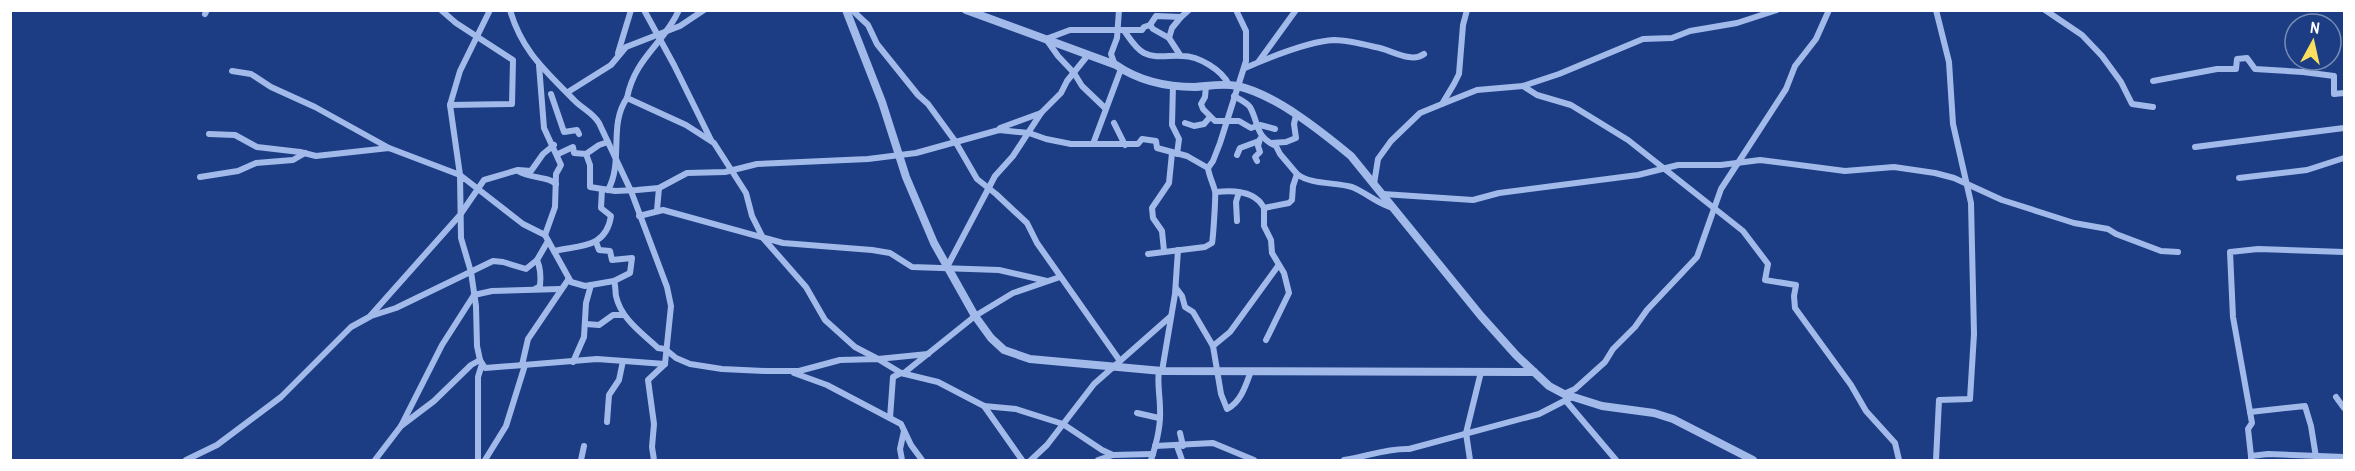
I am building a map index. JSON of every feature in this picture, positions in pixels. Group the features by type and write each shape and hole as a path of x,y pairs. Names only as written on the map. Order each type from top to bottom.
{"street":[{"path":"441,10 478,38 513,60 512,104 450,105"},
{"path":"478,460 478,377 481,362 471,272 461,238 460,175 450,105 460,71 490,10"},
{"path":"510,10 518,30 539,65 576,102 594,115 631,191 668,291 670,321 665,364 648,380 654,424 652,447 654,460"},
{"path":"617,55 631,10"},
{"path":"644,10 712,141 746,193 752,216 763,238 806,287 825,320 855,347 902,373 938,382 984,406 1016,409 1063,424 1113,455 1125,458 1152,457 1159,418 1160,392 1157,380 1161,371 1176,288 1178,250"},
{"path":"541,99 565,90 610,65 626,47 658,37 672,26 680,10"},
{"path":"667,31 680,26 704,10"},
{"path":"846,10 882,102 906,177 934,243 975,316 1004,350 1030,359 1117,364 1161,371 1534,372"},
{"path":"852,10 868,25 877,44 928,104 955,142 977,179 1027,223 1037,243 1117,364"},
{"path":"966,10 993,22 1088,55 1148,81 1173,85 1234,85"},
{"path":"1093,144 1118,67 1111,54 1122,32 1119,10"},
{"path":"1169,38 1172,28 1189,10"},
{"path":"1208,168 1213,161 1227,121 1234,96 1234,85 1245,68 1246,31 1236,10"},
{"path":"1257,63 1296,10"},
{"path":"1442,104 1459,74 1463,25 1467,10"},
{"path":"1374,184 1378,159 1391,141 1420,113 1478,90 1523,86 1559,74 1643,39 1672,38 1690,31 1756,18 1777,10"},
{"path":"1344,460 1364,458 1391,448 1408,449 1539,414 1567,397 1605,362 1647,310 1697,257 1721,189 1786,89 1795,66 1819,34 1829,10"},
{"path":"1936,10 1949,62 1953,124 1971,203 1974,322 1970,399 1939,400 1936,460"},
{"path":"2044,10 2082,35 2102,56 2121,82 2132,104 2153,107"},
{"path":"1046,39 1070,30 1122,32 1142,30 1150,25 1156,13 1181,17"},
{"path":"1150,25 1169,38 1180,55"},
{"path":"1122,32 1143,53 1153,57 1180,55 1220,71 1234,85 1296,115 1351,156 1481,316 1549,386 1567,397 1616,410 1654,414 1673,419 1753,460"},
{"path":"554,251 596,242 610,223 611,216 601,208 605,190 615,178 616,132 623,104 640,62 658,37"},
{"path":"1046,39 1082,86 1105,108"},
{"path":"1245,68 1313,44 1335,40 1393,51 1407,58 1424,54"},
{"path":"947,268 995,176 1029,133 1041,113 1061,93 1088,55"},
{"path":"2153,81 2217,69 2236,69 2237,59 2247,58 2255,69 2334,76 2334,94 2344,93"},
{"path":"186,460 218,446 281,397 351,327 371,315 396,308 493,261 526,269 537,260 547,238 555,207 556,174 561,165 554,145 544,128 539,65"},
{"path":"232,71 251,74 271,87 315,107 389,148 460,175 523,224 547,238 568,280 578,285 614,281 630,273 632,258 612,260 610,251 599,250 596,242"},
{"path":"1164,251 1162,231 1153,218 1152,208 1169,183 1179,138 1172,125 1173,85"},
{"path":"1206,86 1205,97 1201,104 1215,121 1239,121 1251,128 1268,126 1275,129"},
{"path":"1523,86 1537,95 1571,105 1628,140 1743,231 1768,264 1765,280 1796,285 1795,308 1851,385 1866,411 1895,443 1899,460"},
{"path":"551,94 564,132 577,130 579,134"},
{"path":"1234,96 1250,107 1261,138 1260,152 1255,158 1257,161"},
{"path":"627,98 686,125 712,141"},
{"path":"586,154 590,165 590,187 631,191 659,188 687,173 732,170 757,164 818,163 916,153 988,132 1041,113"},
{"path":"1270,143 1286,142 1296,138 1294,124 1296,115"},
{"path":"1185,123 1194,126 1204,124 1210,117"},
{"path":"1114,123 1125,145"},
{"path":"2195,147 2344,128"},
{"path":"988,132 1011,130 1071,144 1125,145 1138,144 1142,139 1156,141 1157,148 1187,156 1208,168 1216,192 1213,220 1215,231 1212,243 1205,247 1148,254"},
{"path":"209,134 235,135 257,147 316,156 389,148"},
{"path":"1261,138 1276,146 1297,174 1304,178 1354,188 1374,197 1383,205 1394,208"},
{"path":"1237,155 1240,148 1261,138"},
{"path":"558,154 573,147 574,153 586,154 608,142"},
{"path":"371,315 460,215 488,178 518,170 531,171 543,154 554,145"},
{"path":"200,177 238,171 256,163 293,160 305,153"},
{"path":"2239,178 2307,170 2344,158"},
{"path":"1383,194 1473,200 1499,193 1638,175 1678,165 1720,165 1760,160 1845,171 1894,167 1935,173 2020,206 2074,223 2108,229 2161,251 2178,252"},
{"path":"518,170 526,176 552,180 556,184"},
{"path":"1264,208 1289,203 1292,200 1297,174"},
{"path":"657,210 659,188"},
{"path":"1216,192 1249,194 1257,199 1264,208 1264,226 1271,240 1272,253 1284,273 1289,293 1266,340"},
{"path":"1237,220 1236,202 1239,192"},
{"path":"639,216 663,210 783,243 890,253 912,267 999,270 1047,281"},
{"path":"2344,252 2258,249 2230,252 2233,317 2252,423 2248,429 2251,458 2268,454 2344,457"},
{"path":"533,290 540,286 540,267 537,260"},
{"path":"1214,346 1230,332 1278,266"},
{"path":"890,418 893,377 928,354 975,316 1013,293 1060,277"},
{"path":"485,460 506,426 524,365 528,339 568,280"},
{"path":"614,281 616,295 624,315 658,348 665,349 683,362 702,367 790,371 840,360 928,354"},
{"path":"573,362 584,337 586,303 591,285"},
{"path":"1176,288 1182,296 1185,307 1193,312 1198,324 1214,346 1217,371 1227,409 1232,407 1244,392 1251,371"},
{"path":"375,460 401,426 442,345 474,295 492,291 560,290"},
{"path":"586,324 599,325 613,315 624,315"},
{"path":"1031,460 1094,384 1171,316"},
{"path":"481,362 489,368 597,360 665,364"},
{"path":"607,422 609,395 619,380 623,361"},
{"path":"401,426 481,362"},
{"path":"790,371 827,385 901,424 911,445 922,460"},
{"path":"1470,460 1466,433 1481,372"},
{"path":"1567,397 1616,460"},
{"path":"2336,397 2344,408"},
{"path":"984,406 1022,460"},
{"path":"2250,412 2305,406 2316,457"},
{"path":"1137,413 1159,418"},
{"path":"902,460 900,448 904,431"},
{"path":"1180,433 1182,460"},
{"path":"1155,446 1213,443 1254,460"},
{"path":"581,460 584,446"},
{"path":"1098,460 1113,455"}]}
